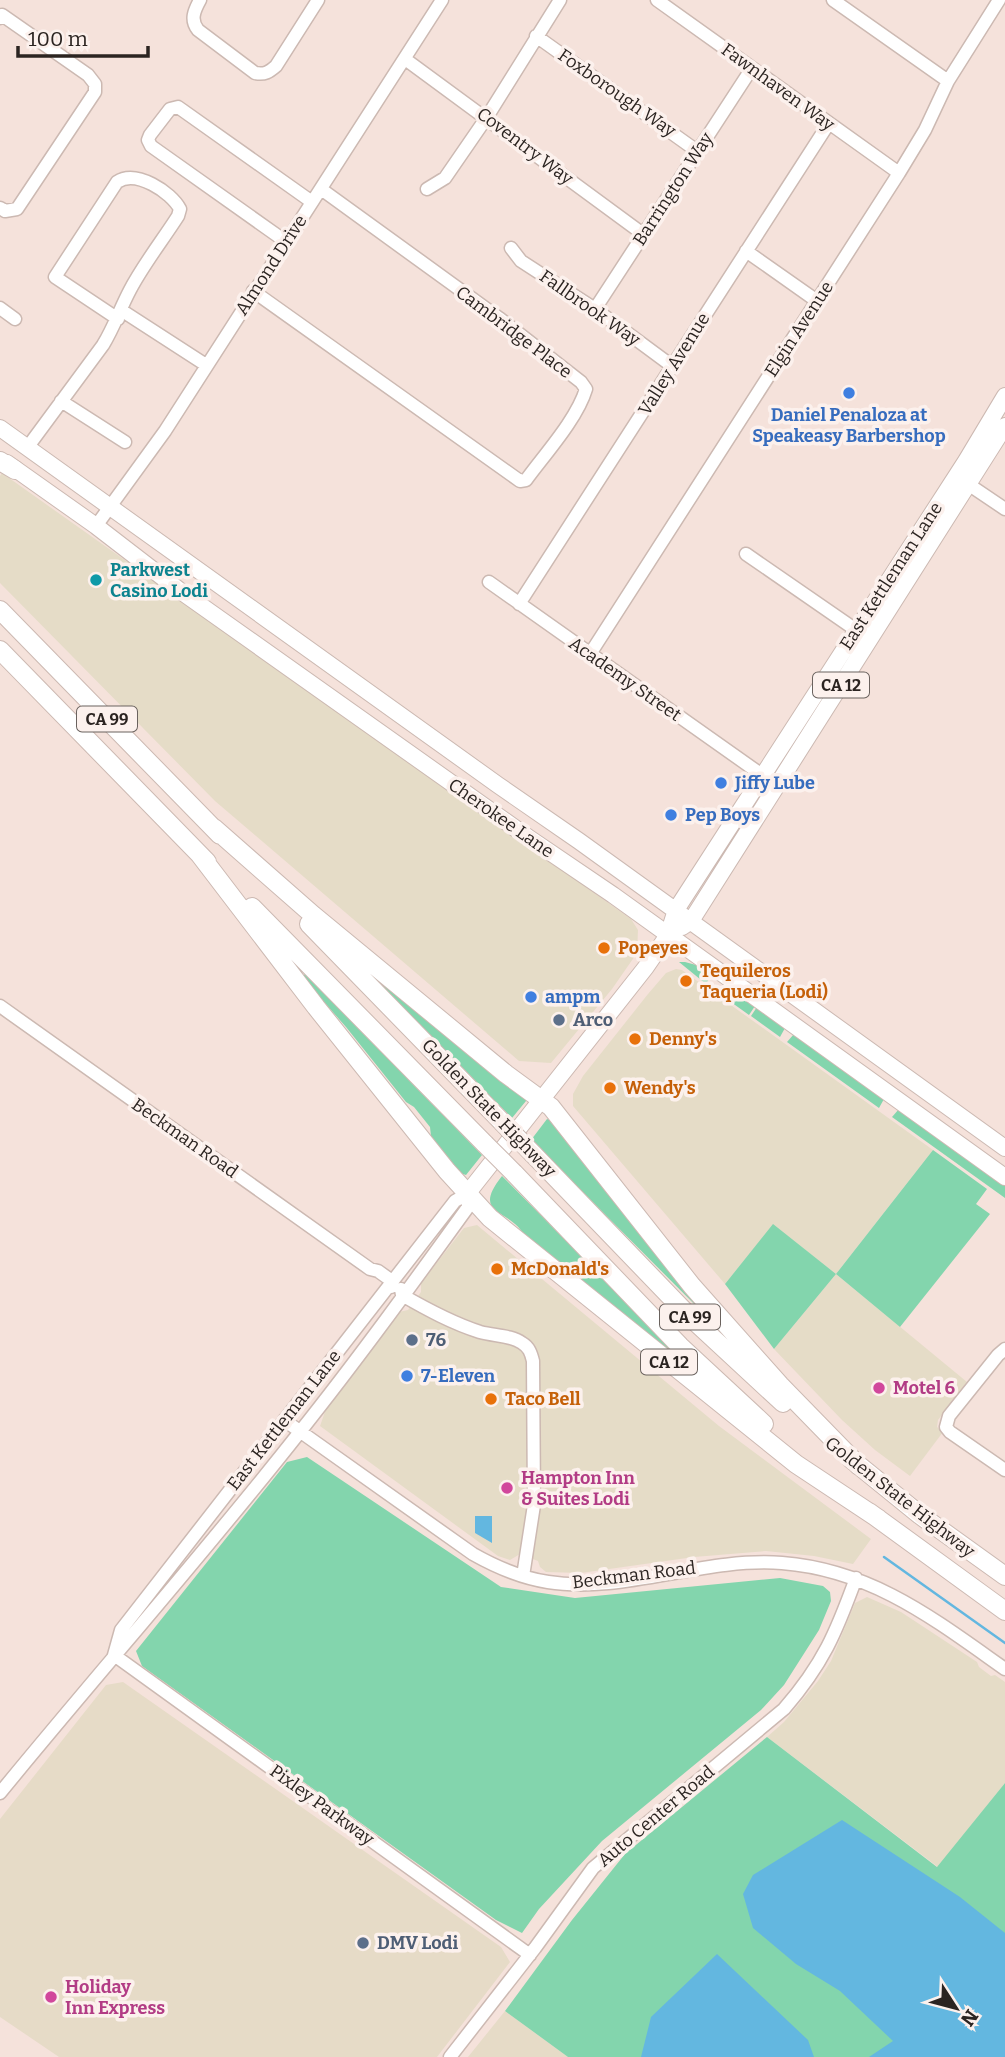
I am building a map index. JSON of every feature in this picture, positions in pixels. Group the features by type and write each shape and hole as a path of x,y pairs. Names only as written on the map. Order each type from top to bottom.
{"highway":[{"name":"Golden State Highway","path":"0,610 699,1326 772,1393 920,1516 1005,1576"},
{"name":"Golden State Highway","path":"0,650 727,1391 879,1519 1005,1611"},
{"path":"214,828 335,933 506,1074 542,1100 558,1116 692,1286 780,1385 859,1466"},
{"path":"200,855 316,1007 467,1194"},
{"name":"CA 12","path":"467,1194 489,1218 786,1456 879,1519"}],"main road":[{"name":"East Kettleman Lane","path":"668,935 691,921 962,480 1005,396"},
{"name":"East Kettleman Lane","path":"467,1194 646,967 668,935 676,910 856,631 962,480 1005,426"},
{"name":"Cherokee Lane","path":"0,428 1005,1148"},
{"name":"Cherokee Lane","path":"5,463 96,526 173,586 668,935 1005,1177"},
{"path":"409,753 424,732"}],"street":[{"path":"201,0 193,16 194,25 255,73 262,74 268,73 276,65 318,0"},
{"name":"Almond Drive","path":"96,526 164,431 442,0"},
{"path":"427,188 445,178 487,117 560,0"},
{"name":"Fawnhaven Way","path":"657,0 899,173"},
{"path":"833,0 948,81"},
{"name":"Elgin Avenue","path":"590,654 899,173 925,130 948,81 999,0"},
{"path":"0,208 5,211 17,209 95,92 95,84 88,75 1,15"},
{"name":"Foxborough Way","path":"536,36 697,151"},
{"name":"Coventry Way","path":"405,59 643,234"},
{"name":"Barrington Way","path":"595,309 751,68"},
{"path":"285,241 152,146 148,140 150,135 170,109 178,107 312,202"},
{"name":"Valley Avenue","path":"519,604 829,123"},
{"path":"27,448 103,345 120,314 131,288 178,216 180,209 176,201 146,182 131,177 124,178 117,182 55,277 120,314 206,365"},
{"name":"Cambridge Place","path":"253,291 520,481 526,480 571,417 586,389 581,382 499,318 321,189"},
{"name":"Fallbrook Way","path":"511,248 521,261 595,309 672,366"},
{"path":"746,251 817,301"},
{"path":"0,308 15,319"},
{"path":"61,401 125,442"},
{"path":"962,480 1005,509"},
{"path":"746,554 856,631"},
{"name":"Academy Street","path":"489,582 762,775"},
{"name":"Beckman Road","path":"0,1006 370,1269 382,1294"},
{"name":"East Kettleman Lane","path":"0,1793 300,1432 468,1207 467,1194 455,1201 121,1630 114,1655"},
{"path":"440,1220 439,1232 400,1284 402,1295 443,1319 483,1333 518,1340 526,1344 531,1351 534,1505 523,1576"},
{"name":"Beckman Road","path":"370,1269 392,1281"},
{"path":"362,1348 365,1334 390,1300 392,1281"},
{"path":"1005,1349 949,1416 946,1427 1005,1471"},
{"name":"Beckman Road","path":"284,1420 473,1554 523,1576 547,1582 595,1583 728,1563 783,1563 814,1568 856,1578 909,1604 1005,1669"},
{"name":"Auto Center Road","path":"450,2057 530,1955 593,1868 783,1709 804,1686 835,1634 856,1578"},
{"name":"Pixley Parkway","path":"114,1655 530,1955"}],"shaded area":[{"path":"2,473 631,919 638,930 637,953 612,989 551,1063 519,1061 215,801 0,583"},
{"path":"682,970 933,1150 836,1274 773,1225 725,1284 573,1106 573,1094 583,1076 666,973"},
{"path":"477,1225 719,1426 871,1539 853,1564 814,1556 766,1551 694,1557 581,1573 546,1572 538,1561 520,1554 510,1560 498,1556 320,1426 328,1403 399,1312 408,1310 421,1292 421,1283 464,1228"},
{"path":"836,1274 967,1382 938,1420 937,1427 943,1432 910,1476 875,1450 842,1420 774,1349"},
{"path":"867,1597 901,1612 977,1662 979,1667 991,1676 995,1675 1005,1682 1005,1783 938,1867 767,1737 784,1722 818,1681 831,1661 855,1603"},
{"path":"123,1682 501,1947 510,1962 437,2057 59,2057 0,2017 0,1819 106,1685"},
{"path":"505,2011 568,2057 468,2057"}],"green space":[{"path":"679,962 696,965 708,974 706,984"},
{"path":"362,966 527,1096 512,1118"},
{"path":"305,974 482,1155 466,1175 460,1173 431,1136 430,1127 414,1107 406,1102 302,977"},
{"path":"727,986 755,1006 749,1015 717,992 721,987"},
{"path":"757,1007 785,1028 780,1037 751,1016"},
{"path":"794,1034 884,1099 879,1108 787,1042"},
{"path":"899,1109 1005,1186 1005,1198 892,1117"},
{"path":"547,1119 550,1120 713,1323 531,1140"},
{"path":"933,1150 987,1189 976,1204 990,1214 900,1327 836,1274"},
{"path":"502,1176 722,1395 526,1239 520,1229 497,1211 490,1199"},
{"path":"773,1224 836,1274 774,1349 725,1284"},
{"path":"307,1457 501,1587 575,1598 780,1578 823,1586 830,1592 831,1601 819,1630 784,1685 761,1710 602,1841 539,1909 522,1933 496,1920 142,1666 136,1651 287,1462"},
{"path":"767,1737 937,1867 1005,1783 1005,2057 568,2057 505,2011 625,1854"}],"water":[{"path":"475,1516 492,1516 492,1543 475,1533"},
{"path":"842,1820 960,1897 1005,1933 1005,2057 869,2057 893,2041 840,1991 796,1964 753,1928 743,1894 753,1875"},
{"path":"717,1954 808,2040 814,2057 641,2057 651,2017"}],"waterway":[{"path":"884,1557 1005,1643"}],"place":[{"name":"Daniel Penaloza at Speakeasy Barbershop","path":"849,393"},
{"name":"Parkwest Casino Lodi","path":"96,580"},
{"name":"Jiffy Lube","path":"721,783"},
{"name":"Pep Boys","path":"671,815"},
{"name":"Popeyes","path":"604,948"},
{"name":"Tequileros Taqueria (Lodi)","path":"686,981"},
{"name":"ampm","path":"531,997"},
{"name":"Arco","path":"559,1020"},
{"name":"Denny's","path":"635,1039"},
{"name":"Wendy's","path":"610,1088"},
{"name":"McDonald's","path":"497,1269"},
{"name":"76","path":"412,1340"},
{"name":"7-Eleven","path":"407,1376"},
{"name":"Motel 6","path":"879,1388"},
{"name":"Taco Bell","path":"491,1399"},
{"name":"Hampton Inn & Suites Lodi","path":"507,1488"},
{"name":"DMV Lodi","path":"363,1943"},
{"name":"Holiday Inn Express","path":"51,1997"}]}
